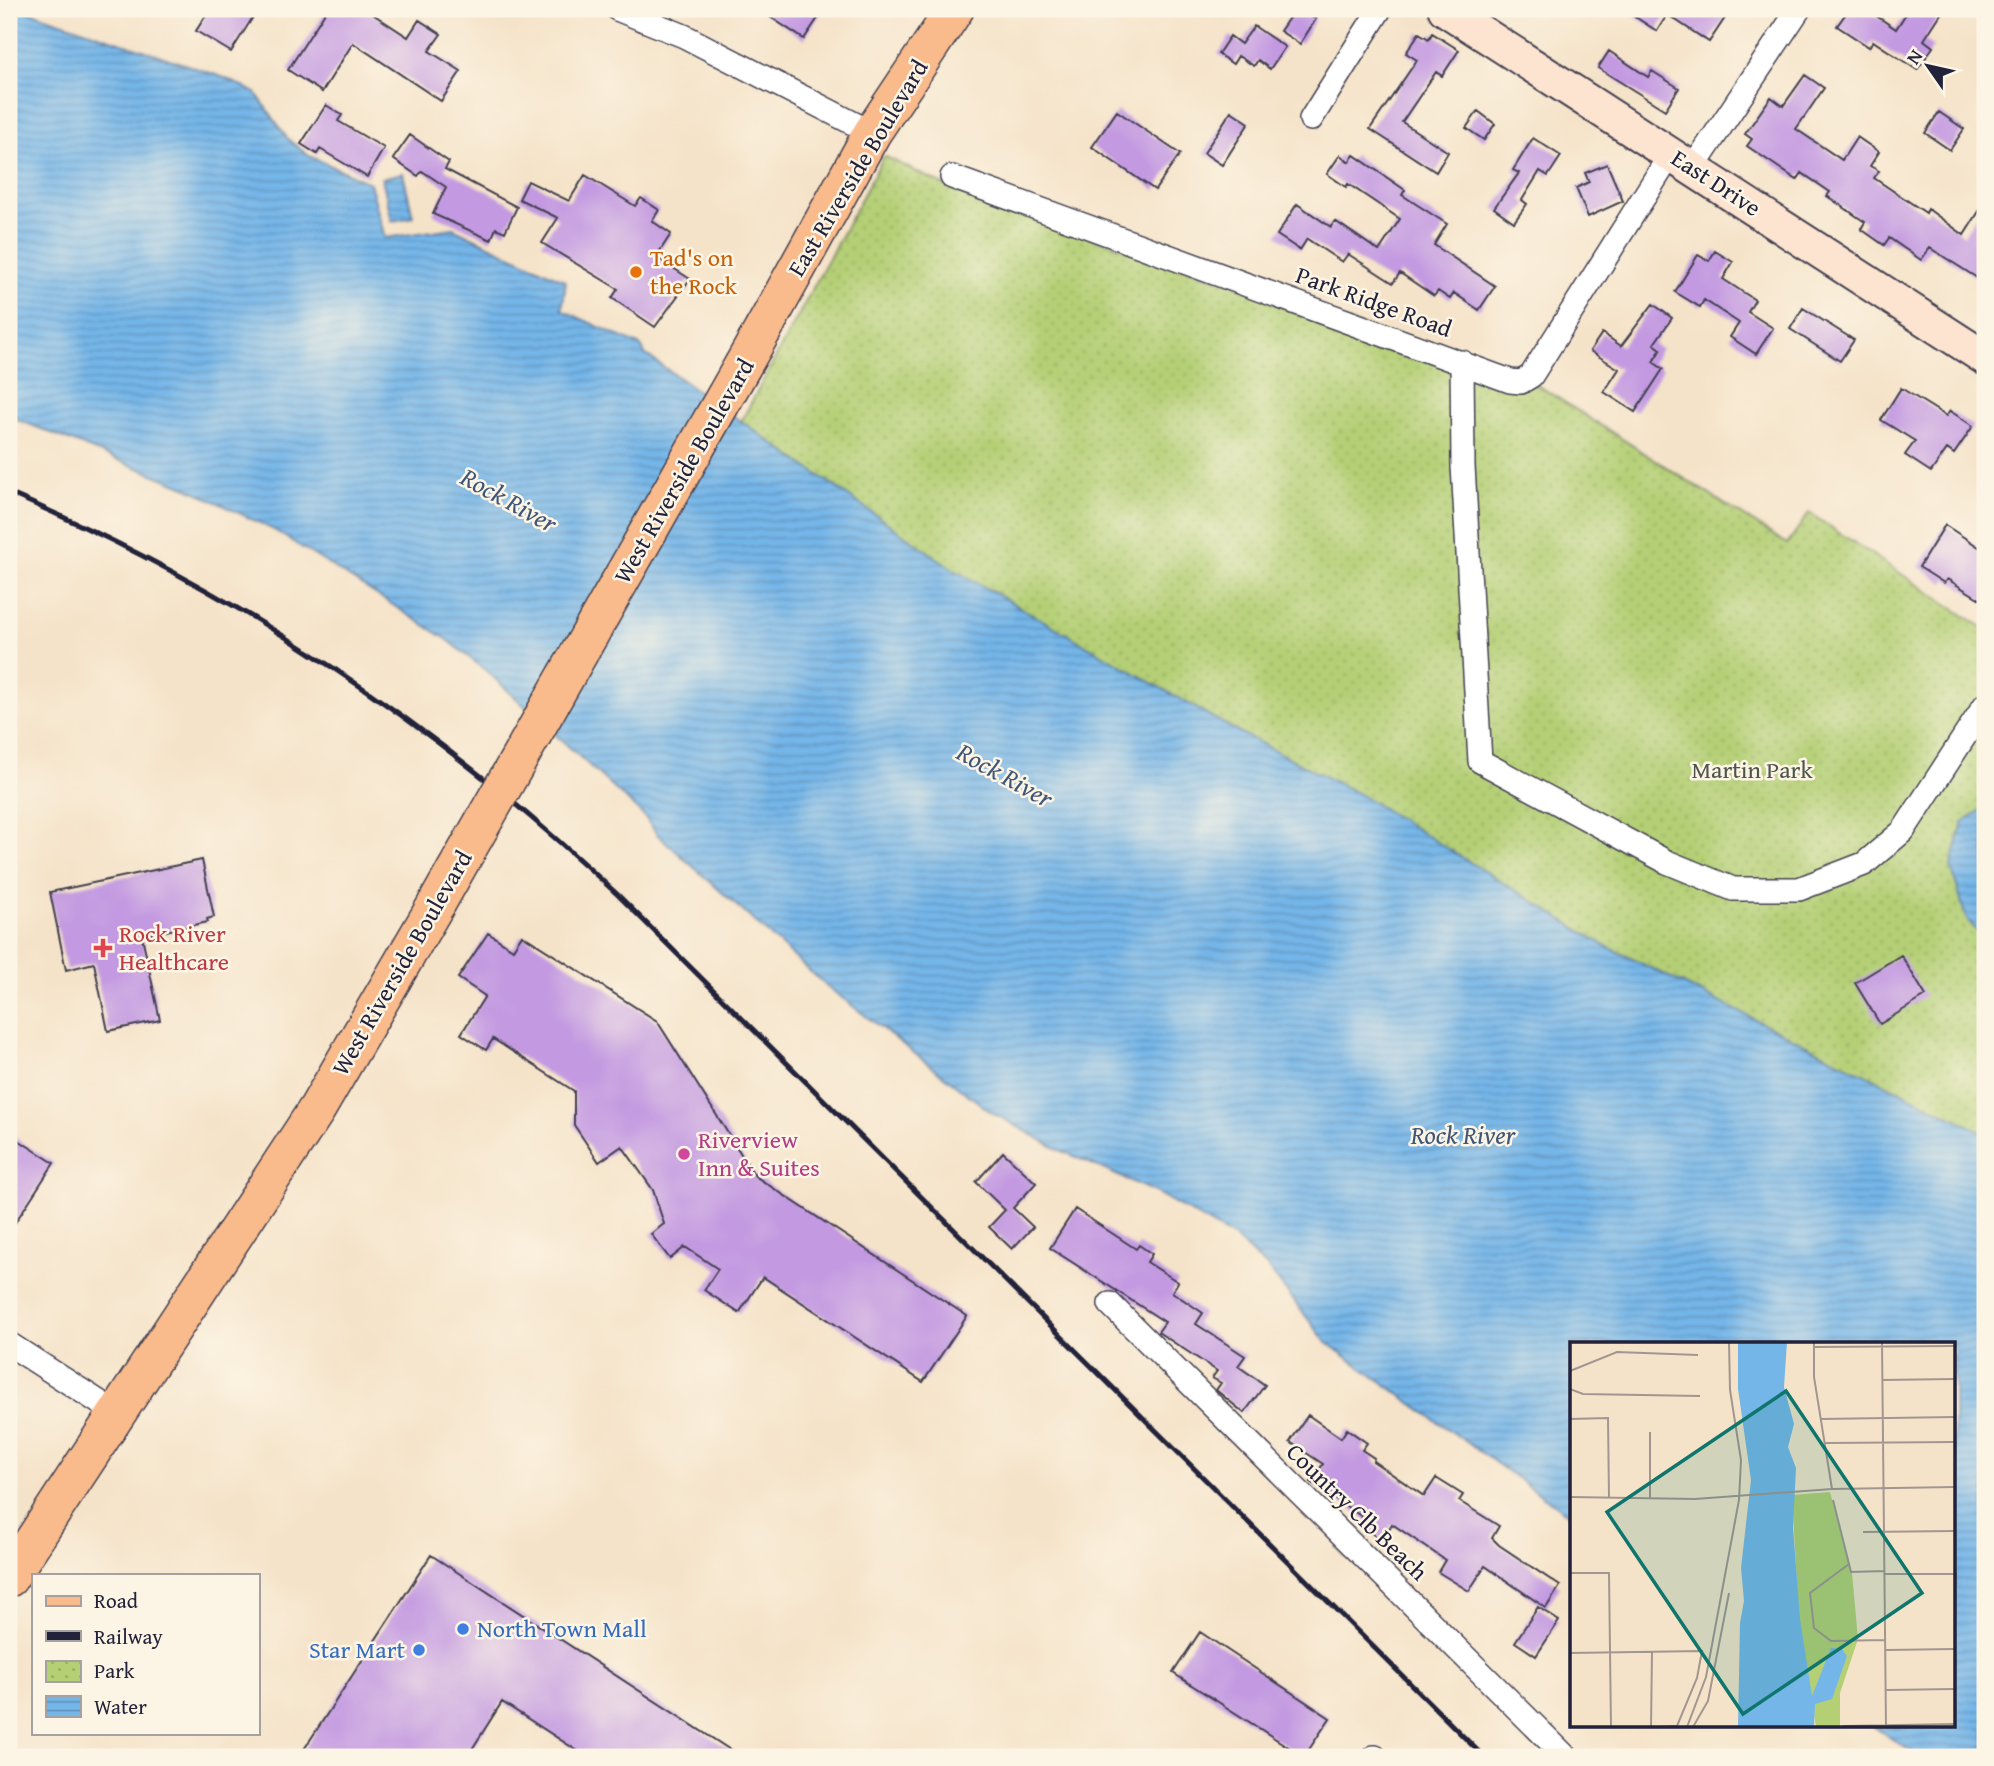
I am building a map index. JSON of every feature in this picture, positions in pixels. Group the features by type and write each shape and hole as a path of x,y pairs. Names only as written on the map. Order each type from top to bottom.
{"main road":[{"name":"East Riverside Boulevard","path":"764,328 872,133 955,9"},
{"name":"West Riverside Boulevard","path":"9,1578 317,1109 764,328"}],"street":[{"path":"617,9 684,36 872,133"},
{"path":"1311,119 1380,9"},
{"name":"East Drive","path":"1446,9 1985,358"},
{"name":"Park Ridge Road","path":"951,177 1510,381 1521,382 1531,376 1682,161 1799,9"},
{"path":"1462,362 1463,466 1480,761 1667,862 1733,888 1798,889 1864,864 1903,831 1985,705"},
{"name":"Country Clb Beach","path":"1110,1304 1566,1757"},
{"path":"9,1344 116,1413"}],"green space":[{"name":"Martin Park","path":"884,156 966,196 1534,383 1787,544 1809,513 1985,629 1985,1137 1611,956 1085,657 736,431"}],"water":[{"name":"Rock River","path":"9,9 23,9 225,78 256,93 288,139 309,156 370,183 385,238 453,228 566,281 562,310 641,346 645,354 953,569 1233,729 1361,795 1604,945 1985,1133 1985,1757 1919,1757 1876,1728 1955,1728 1955,1342 1570,1342 1570,1516 1327,1343 1267,1267 1233,1237 1155,1192 1060,1150 991,1112 824,984 657,834 644,816 491,675 448,640 274,530 190,489 9,416"},
{"path":"403,173 413,217 392,221 382,178"},
{"path":"1985,807 1985,941 1966,918 1951,866 1963,823"}],"building":[{"path":"210,9 258,9 231,52 196,31"},
{"path":"327,9 365,9 408,37 419,20 441,34 429,51 461,71 441,101 353,43 322,92 288,70"},
{"path":"758,9 824,9 804,39"},
{"path":"1295,9 1316,19 1300,44 1280,31"},
{"path":"1623,9 1658,9 1667,15 1657,31"},
{"path":"1659,9 1731,9 1709,42"},
{"path":"1849,9 1866,9 1896,29 1909,9 1944,9 1924,40 1933,47 1917,70 1873,41 1869,47 1837,26"},
{"path":"1254,26 1285,47 1270,69 1258,60 1254,66 1238,56 1233,64 1218,54 1230,36 1241,44"},
{"path":"1419,33 1429,39 1432,33 1459,50 1442,76 1436,72 1402,122 1448,152 1436,172 1370,129 1417,60 1406,53"},
{"path":"1609,51 1648,77 1652,71 1679,88 1665,110 1598,68"},
{"path":"1805,75 1824,88 1796,129 1842,160 1857,137 1879,152 1870,166 1879,171 1874,178 1926,213 1928,209 1964,235 1985,202 1985,283 1930,248 1921,260 1889,238 1884,245 1861,229 1865,222 1827,196 1830,192 1802,173 1797,180 1747,146 1752,139 1745,134 1771,97 1783,106"},
{"path":"326,105 342,115 338,121 384,148 367,177 320,149 317,154 301,144"},
{"path":"1117,111 1180,154 1155,190 1092,147"},
{"path":"1231,111 1249,123 1222,165 1204,153"},
{"path":"1478,111 1495,124 1484,140 1466,128"},
{"path":"1939,112 1964,129 1950,150 1925,133"},
{"path":"410,135 449,162 445,169 517,207 505,232 496,228 491,240 433,214 446,187 422,171 418,176 393,159"},
{"path":"1533,138 1561,156 1548,176 1540,171 1522,200 1527,204 1514,222 1494,208 1519,173 1513,170"},
{"path":"1340,155 1349,162 1354,155 1405,190 1402,195 1447,224 1434,245 1495,286 1479,310 1454,293 1450,299 1438,291 1434,296 1400,273 1393,283 1348,254 1342,262 1307,239 1300,250 1277,235 1297,204 1331,227 1335,221 1379,251 1400,219 1348,184 1346,187 1327,174"},
{"path":"1607,164 1623,201 1588,217 1576,188 1589,182 1585,173"},
{"path":"585,175 635,206 641,198 659,210 652,221 671,234 656,257 690,279 655,327 612,298 618,289 542,243 558,218 519,199 528,181 569,201"},
{"path":"1715,251 1733,262 1723,279 1755,300 1748,312 1773,328 1756,354 1730,337 1739,323 1704,300 1700,307 1675,292 1698,255 1709,261"},
{"path":"1653,304 1672,318 1654,344 1661,349 1653,362 1663,369 1635,412 1604,392 1619,369 1590,351 1602,333 1621,346"},
{"path":"1803,308 1854,340 1840,361 1790,329"},
{"path":"1901,388 1946,416 1950,411 1973,426 1954,454 1947,449 1931,472 1905,455 1915,441 1881,420"},
{"path":"1945,525 1985,551 1985,602 1947,579 1944,583 1919,567"},
{"name":"Rock River Healthcare","path":"202,860 214,917 207,919 208,922 142,936 160,1020 108,1031 94,963 66,970 50,892"},
{"name":"Riverview Inn & Suites","path":"488,933 513,949 522,935 657,1021 755,1176 967,1316 923,1382 763,1277 739,1313 704,1290 718,1269 685,1247 670,1259 651,1234 664,1224 653,1190 622,1146 599,1162 574,1125 574,1091 493,1039 486,1050 461,1034 485,996 458,978"},
{"path":"1901,955 1926,996 1880,1024 1855,983"},
{"path":"9,1134 54,1163 9,1232"},
{"path":"1003,1152 1036,1183 1013,1208 1033,1227 1012,1249 989,1227 1005,1210 976,1182"},
{"path":"1075,1209 1136,1249 1139,1245 1152,1254 1147,1262 1178,1282 1172,1292 1203,1313 1196,1324 1245,1356 1238,1366 1265,1385 1244,1413 1216,1390 1221,1383 1212,1378 1217,1371 1158,1332 1165,1322 1050,1248"},
{"path":"1308,1415 1341,1438 1347,1429 1367,1443 1362,1450 1374,1458 1373,1461 1424,1496 1436,1478 1463,1495 1459,1501 1499,1526 1492,1538 1499,1545 1560,1586 1546,1608 1485,1566 1469,1591 1438,1572 1445,1560 1392,1524 1382,1540 1361,1526 1365,1519 1311,1482 1323,1464 1290,1442"},
{"name":"North Town Mall","path":"431,1555 741,1757 587,1757 502,1702 467,1757 299,1757"},
{"path":"1538,1607 1559,1621 1536,1656 1515,1642"},
{"path":"1200,1632 1330,1718 1304,1757 1173,1673"}],"railway":[{"path":"9,493 93,531 254,618 406,718 549,833 618,895 1484,1757"}],"place":[{"name":"Tad's on the Rock","path":"636,272"},
{"name":"Rock River Healthcare","path":"103,948"},
{"name":"Riverview Inn & Suites","path":"684,1154"},
{"name":"North Town Mall","path":"463,1629"},
{"name":"Star Mart","path":"419,1650"}]}
